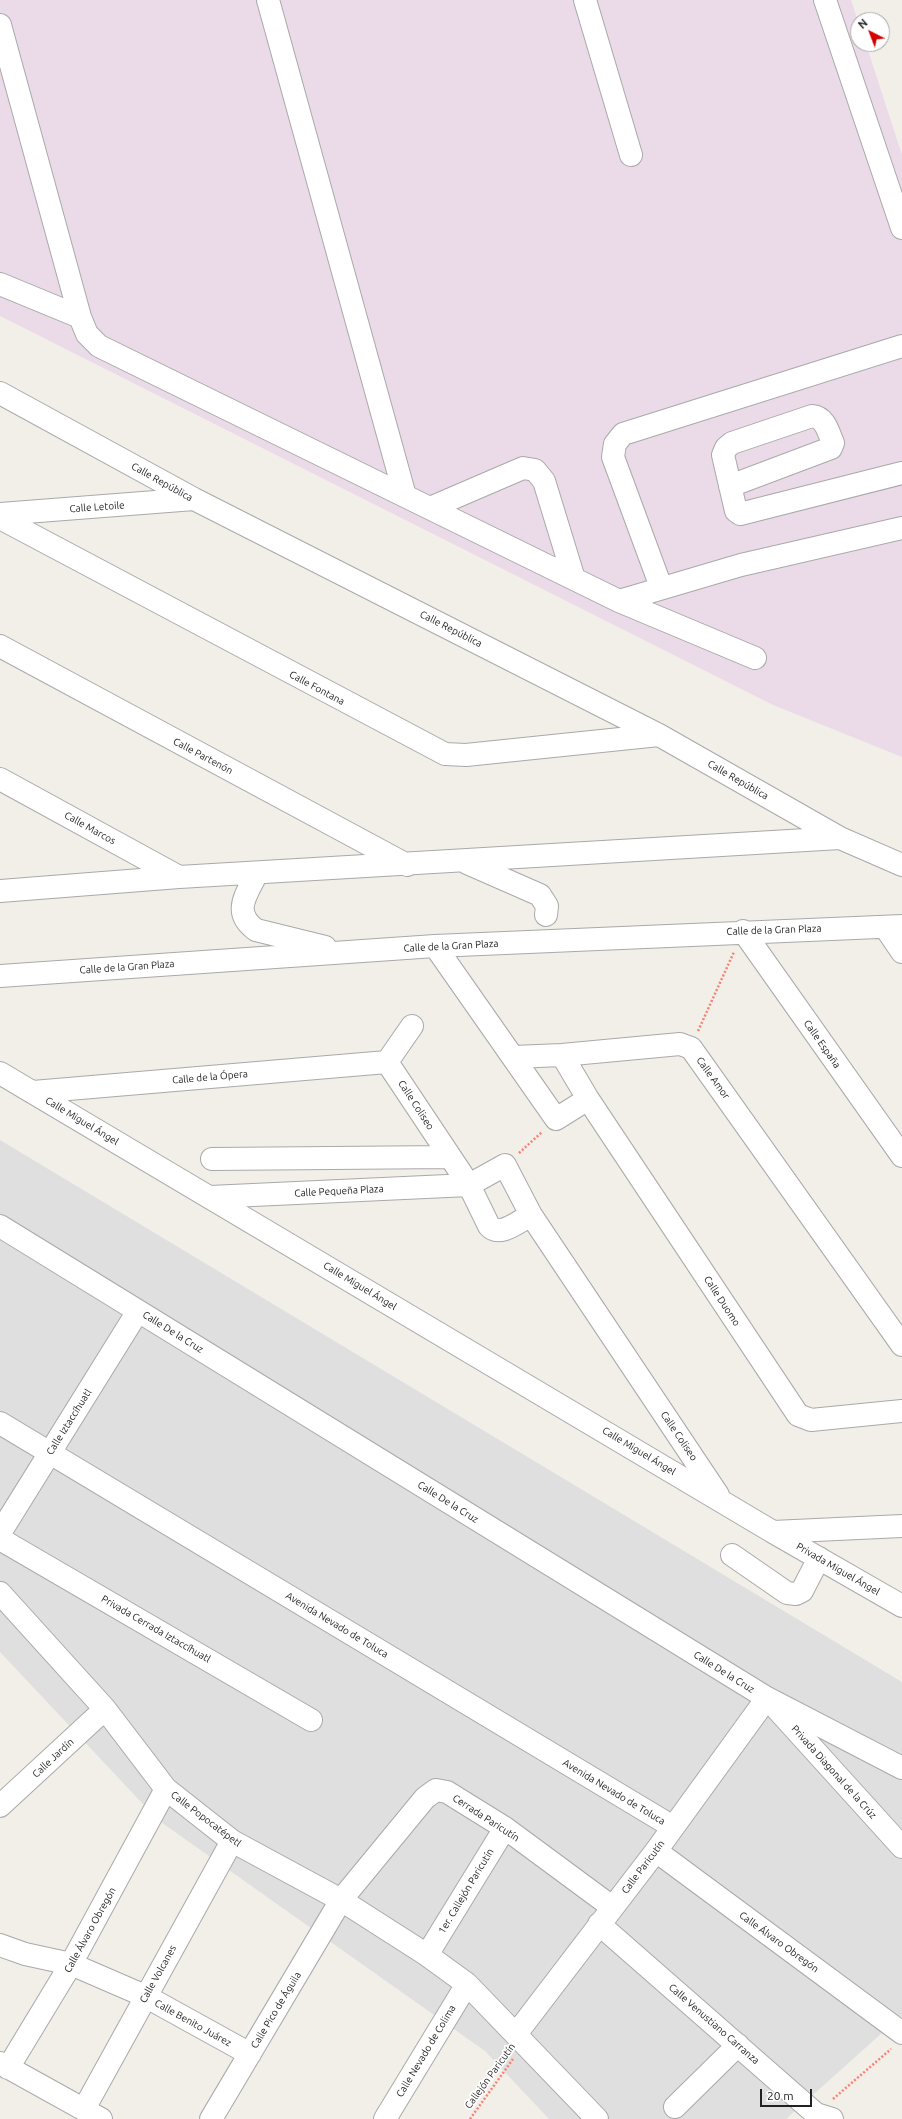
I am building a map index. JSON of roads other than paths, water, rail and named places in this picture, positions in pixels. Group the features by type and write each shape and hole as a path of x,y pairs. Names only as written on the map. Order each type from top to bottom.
{"street":[{"path":"268,0 405,496"},
{"path":"585,0 631,155"},
{"path":"825,0 902,228"},
{"path":"0,25 80,317 87,334 98,346 574,579 619,600 755,658"},
{"path":"0,284 80,317"},
{"path":"661,587 613,457 615,444 623,434 902,346"},
{"name":"Calle República","path":"0,393 194,500 659,735 840,838 902,865"},
{"path":"730,486 831,448 833,443 824,422 819,417 812,416 732,443 726,448 723,455 730,486 736,511 740,514 745,514 902,472"},
{"path":"430,508 523,468 535,470 544,480 574,579"},
{"name":"Calle Letoile","path":"0,514 194,500"},
{"name":"Calle Fontana","path":"0,518 445,754 466,755 659,735"},
{"path":"619,600 741,565 902,528"},
{"name":"Calle Partenón","path":"0,646 407,865"},
{"name":"Calle Marcos","path":"0,779 179,877"},
{"path":"0,890 179,877 407,865 840,838"},
{"path":"464,861 540,895 547,906 546,915"},
{"path":"257,873 242,906 245,920 249,926 256,930 345,952"},
{"path":"893,926 902,952"},
{"name":"Calle de la Gran Plaza","path":"0,976 435,946 743,931 893,926"},
{"name":"Calle España","path":"743,931 902,1156"},
{"path":"435,946 556,1119 588,1099"},
{"path":"387,1062 412,1026"},
{"name":"Calle Amor","path":"514,1057 562,1055 680,1044 691,1048 902,1345"},
{"name":"Calle Duomo","path":"562,1055 588,1099 798,1415 811,1420 902,1410"},
{"name":"Calle de la Ópera","path":"33,1092 387,1062"},
{"name":"Calle Coliseo","path":"387,1062 469,1185 489,1226 494,1231 500,1232 531,1215"},
{"name":"Calle Miguel Ángel","path":"0,1073 721,1499"},
{"path":"212,1159 450,1157"},
{"name":"Calle Coliseo","path":"469,1185 505,1165 531,1215 721,1499 773,1532"},
{"name":"Calle Pequeña Plaza","path":"210,1197 469,1185"},
{"name":"Calle De la Cruz","path":"0,1226 767,1698 902,1768"},
{"name":"Calle Iztaccíhuatl","path":"0,1533 138,1311"},
{"name":"Avenida Nevado de Toluca","path":"0,1423 673,1827"},
{"path":"773,1532 902,1526"},
{"name":"Privada Miguel Ángel","path":"773,1532 902,1606"},
{"name":"Privada Cerrada Iztaccíhuatl","path":"0,1539 311,1720"},
{"path":"732,1554 787,1594 796,1594 802,1591 819,1558"},
{"name":"Calle Popocatépetl","path":"0,1593 105,1709 166,1788 232,1841 341,1900 427,1955 467,1984 597,2119"},
{"name":"Calle Paricutín","path":"520,2038 606,1916 656,1851 767,1698"},
{"name":"Privada Diagonal de la Crúz","path":"767,1698 902,1847"},
{"name":"Calle Jardín","path":"0,1806 105,1709"},
{"name":"Calle Álvaro Obregón","path":"4,2065 71,1964 166,1788"},
{"name":"Cerrada Paricutín","path":"341,1900 425,1798 436,1790 447,1792 505,1828 606,1916"},
{"name":"1er. Callejón Paricutín","path":"427,1955 505,1828"},
{"name":"Calle Volcanes","path":"93,2114 145,1996 232,1841"},
{"name":"Calle Álvaro Obregón","path":"656,1851 899,2038"},
{"name":"Calle Pico de Águila","path":"211,2119 341,1900"},
{"name":"Calle Venustiano Carranza","path":"606,1916 738,2045 824,2116"},
{"name":"Calle Benito Juárez","path":"0,1945 25,1954 71,1964 145,1996 250,2054"},
{"name":"Calle Nevado de Colima","path":"385,2119 467,1984"},
{"path":"675,2107 738,2045"},
{"path":"4,2065 93,2114"}]}
